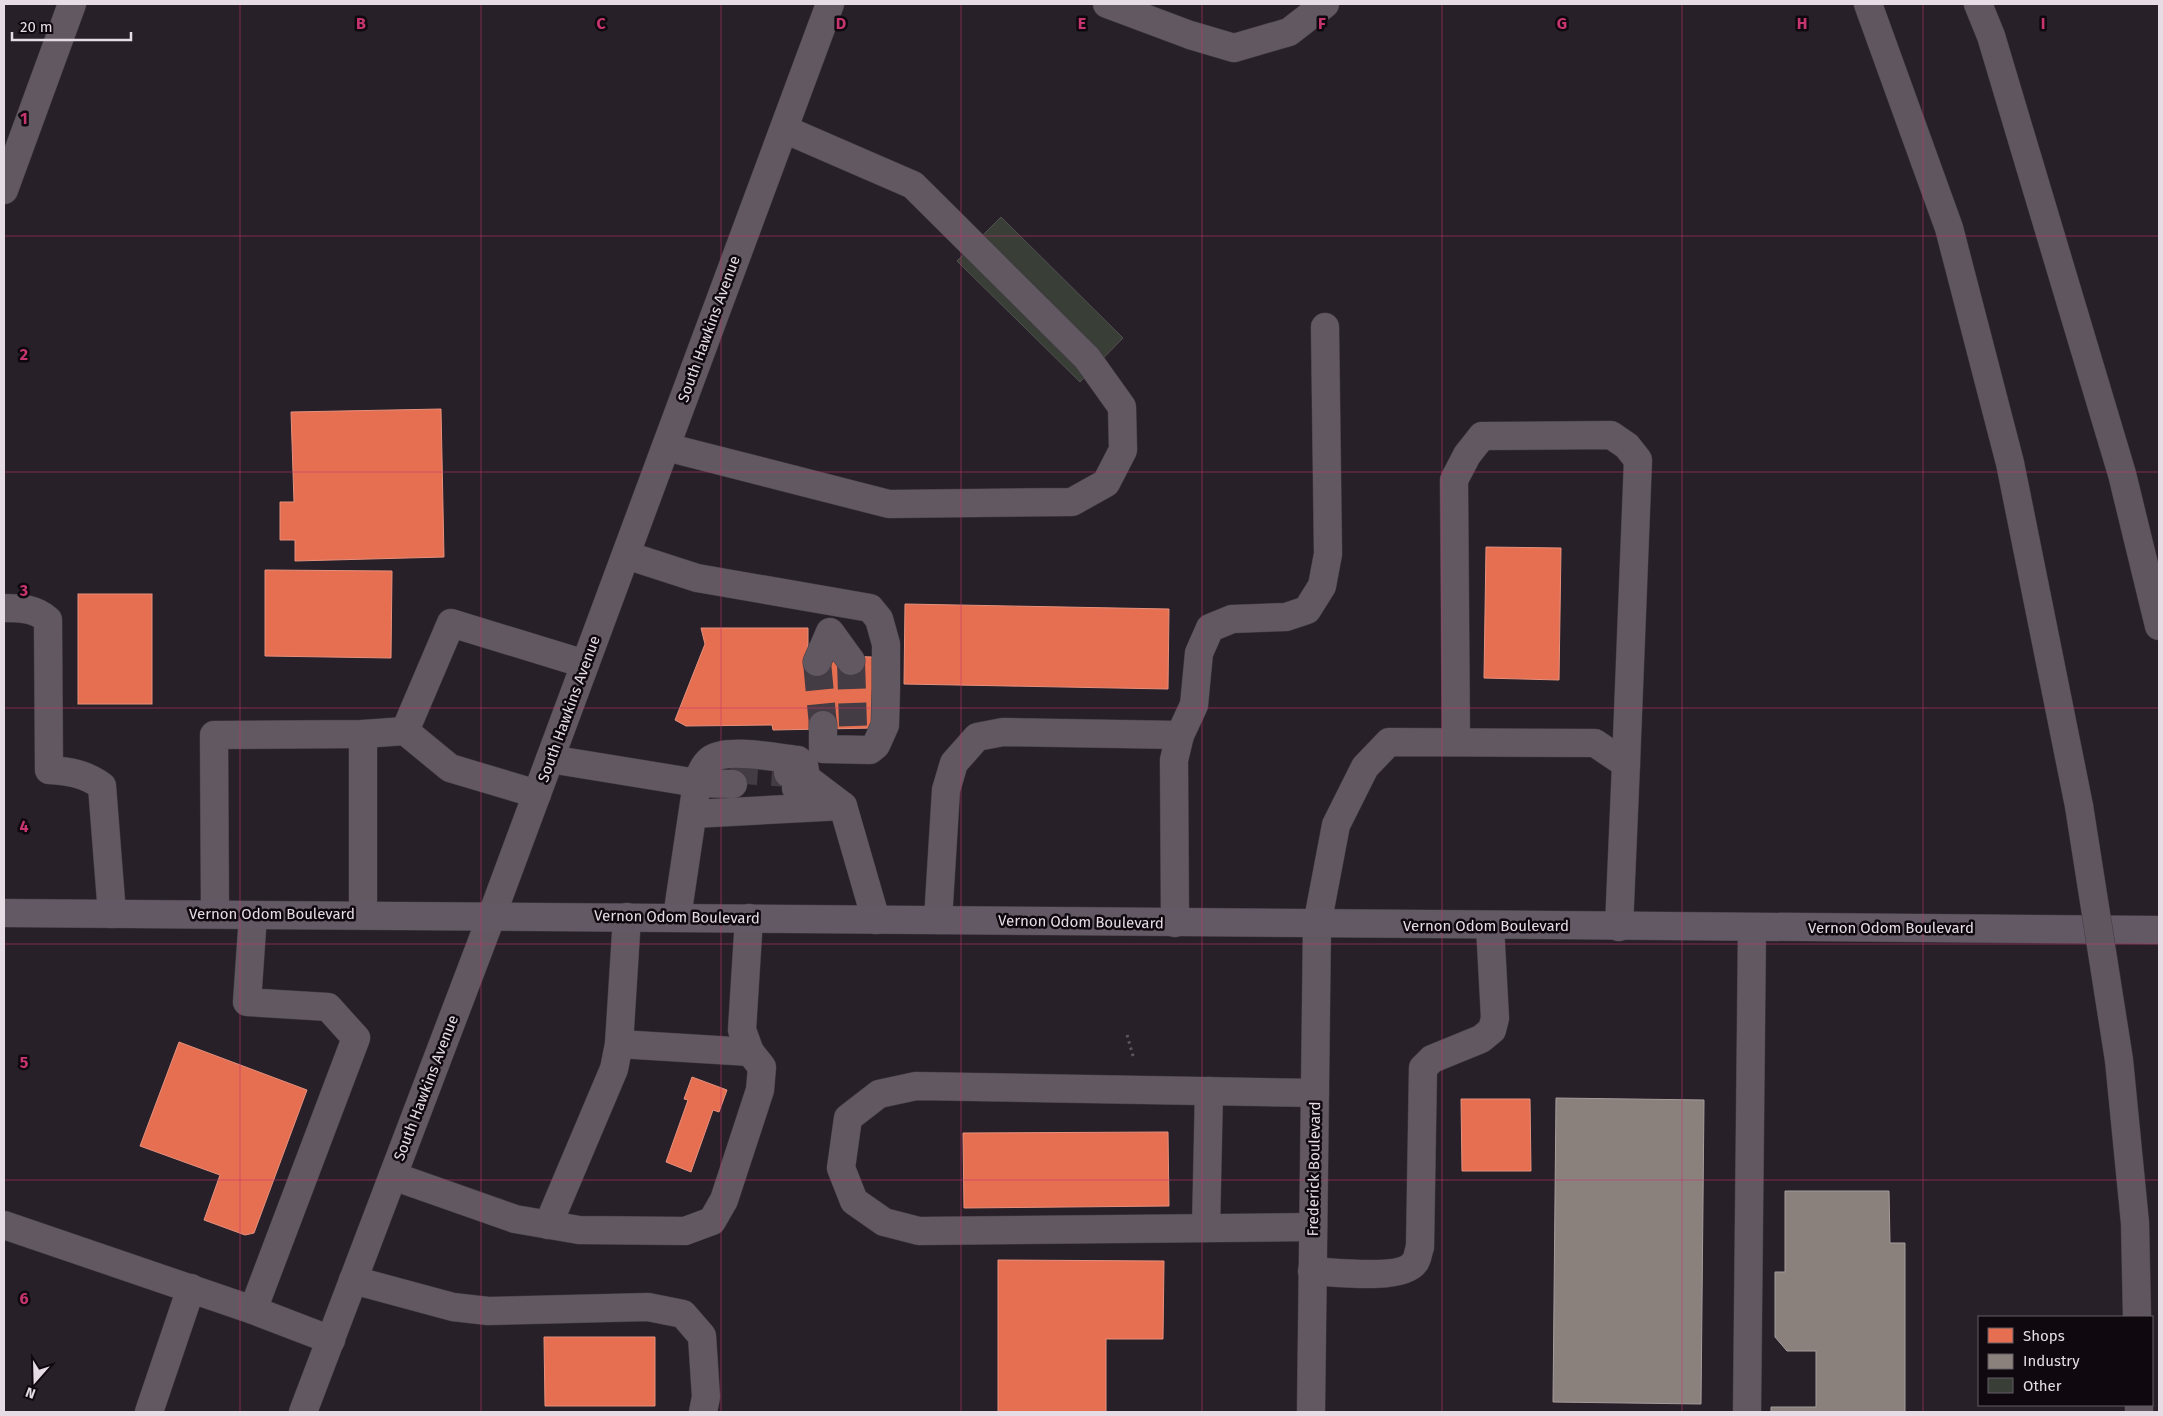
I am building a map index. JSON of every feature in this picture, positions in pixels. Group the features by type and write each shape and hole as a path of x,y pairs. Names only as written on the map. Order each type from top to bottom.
{"highway":[{"path":"1868,4 1951,237 2010,463 2079,806 2119,1060 2135,1223 2137,1316"},
{"path":"1978,4 1991,36 2122,474 2159,626"}],"main road":[{"name":"Vernon Odom Boulevard","path":"4,913 492,915 1317,925 2159,930"}],"street":[{"path":"4,190 72,4"},
{"name":"South Hawkins Avenue","path":"303,1412 492,915 830,4"},
{"path":"1107,4 1190,35 1234,48 1289,32 1325,4"},
{"path":"666,447 889,504 1072,502 1106,482 1123,450 1122,407 1087,358 913,184 784,129"},
{"path":"1175,923 1174,760 1180,734 1194,705 1199,653 1210,628 1232,619 1286,617 1307,610 1322,586 1328,554 1325,327"},
{"path":"1456,742 1454,480 1467,454 1482,436 1611,435 1627,446 1638,460 1619,927"},
{"path":"626,555 696,578 870,608 879,619 886,644 885,725 876,745 870,750 849,742 823,749 823,725"},
{"path":"817,662 830,632 828,600"},
{"path":"4,608 33,610 41,613 48,620 50,770 76,773 92,778 102,786 112,914"},
{"path":"405,731 451,623 585,664"},
{"path":"830,632 851,661"},
{"path":"215,914 214,735 363,734 405,731 450,768 537,794"},
{"path":"938,920 946,790 954,763 977,737 1003,732 1180,734"},
{"path":"363,734 363,915"},
{"path":"692,814 810,787 834,770 849,742"},
{"name":"Frederick Boulevard","path":"1310,1412 1317,925 1336,825 1365,767 1389,742 1595,743 1626,764"},
{"path":"677,917 692,814 700,776 711,758 727,753 798,760 804,765 810,787 876,920"},
{"path":"550,759 700,776 731,777"},
{"path":"253,915 247,1002 328,1007 356,1038 253,1310"},
{"path":"548,1225 614,1069 619,1044 627,917"},
{"path":"393,1176 515,1219 579,1230 685,1231 712,1221 724,1200 760,1090 762,1067 750,1052 742,1030 749,918"},
{"path":"1312,1271 1390,1273 1404,1270 1415,1263 1420,1247 1423,1068 1432,1059 1481,1039 1492,1030 1495,1018 1490,926"},
{"path":"1747,1412 1752,928"},
{"path":"619,1044 750,1052"},
{"path":"1313,1227 919,1231 884,1222 854,1201 841,1168 848,1118 879,1094 916,1086 1314,1093"},
{"path":"1206,1228 1209,1091"},
{"path":"4,1225 191,1288 331,1340"},
{"path":"353,1280 454,1308 488,1312 648,1307 682,1314 702,1336 706,1398 703,1412"},
{"path":"149,1412 191,1288"}],"building: Shops":[{"path":"441,409 444,557 295,561 295,540 280,540 280,502 294,502 291,412"},
{"path":"1486,547 1561,548 1559,680 1484,678"},
{"path":"265,570 392,571 391,658 265,656"},
{"path":"78,594 152,594 152,704 78,704"},
{"path":"905,604 1169,609 1168,689 904,684"},
{"path":"701,628 808,628 808,655 873,657 874,728 773,730 772,725 686,726 675,720 705,644"},
{"path":"179,1042 307,1090 254,1233 245,1235 204,1220 220,1175 140,1146"},
{"path":"692,1077 727,1090 719,1112 713,1110 691,1172 666,1162 688,1100 684,1099"},
{"path":"1461,1099 1530,1099 1531,1171 1462,1171"},
{"path":"1168,1132 1169,1206 964,1208 963,1133"},
{"path":"998,1260 1164,1261 1163,1339 1106,1339 1106,1412 998,1412"},
{"path":"544,1337 655,1337 655,1406 545,1406"}],"building: Industry":[{"path":"1556,1098 1704,1100 1701,1404 1553,1402"},
{"path":"1785,1191 1889,1191 1890,1243 1905,1243 1905,1412 1771,1412 1771,1407 1816,1407 1816,1351 1787,1351 1775,1337 1775,1272 1785,1272"}],"building: Other":[{"path":"1001,217 1123,338 1080,382 957,261"}],"tunnel":[{"path":"851,661 853,726"},
{"path":"817,662 823,725"},
{"path":"730,769 788,773"}]}
